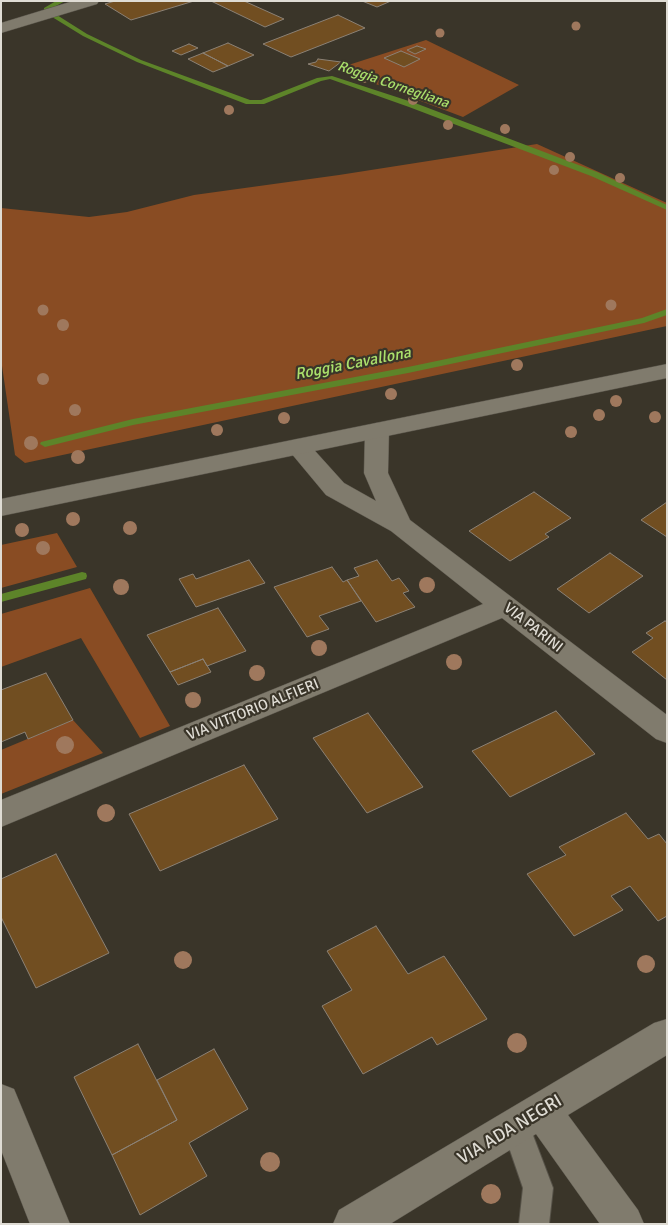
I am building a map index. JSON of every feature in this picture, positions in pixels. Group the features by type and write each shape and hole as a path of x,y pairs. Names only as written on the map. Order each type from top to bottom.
{"street":[{"path":"1,28 91,1"},
{"path":"1,508 667,371"},
{"name":"VIA PARINI","path":"377,431 376,473 400,525"},
{"name":"VIA PARINI","path":"298,447 335,489 400,525 667,731"},
{"name":"VIA VITTORIO ALFIERI","path":"1,814 504,606"},
{"name":"VIA ADA NEGRI","path":"352,1224 667,1036"},
{"path":"1,1102 50,1224"},
{"path":"529,1119 624,1224"}],"lane":[{"path":"529,1119 538,1188 534,1224"}],"shaded area":[{"path":"426,40 519,85 463,117 336,69"},
{"path":"537,144 667,203 667,326 25,463 15,455 1,359 1,208 89,217 127,212 194,195 339,175"},
{"path":"57,533 77,567 1,588 1,545"},
{"path":"90,588 170,726 140,738 81,638 1,667 1,614"},
{"path":"73,720 103,753 1,794 1,750"}],"building":[{"path":"115,1 194,1 131,20 105,4"},
{"path":"211,1 244,1 284,19 265,27"},
{"path":"362,1 391,1 377,7"},
{"path":"338,15 365,28 291,57 263,44"},
{"path":"228,43 254,55 228,66 203,53"},
{"path":"189,44 198,48 181,55 172,51"},
{"path":"417,46 426,49 415,54 407,50"},
{"path":"401,51 420,59 404,67 384,58"},
{"path":"203,53 228,66 213,72 188,59"},
{"path":"318,59 341,62 329,71 308,64 316,62"},
{"path":"534,492 571,518 545,534 549,537 510,561 469,531"},
{"path":"667,502 667,537 641,520"},
{"path":"610,553 643,576 589,613 557,589"},
{"path":"249,560 265,583 196,607 179,579 193,574 196,579"},
{"path":"377,560 392,581 399,578 409,591 403,593 415,607 376,622 347,580 359,576 354,568"},
{"path":"332,567 343,582 347,580 361,601 319,616 329,629 307,637 274,587"},
{"path":"218,608 246,651 207,666 203,659 170,672 147,635"},
{"path":"665,621 667,622 667,680 632,652 653,638 646,633"},
{"path":"203,659 211,672 178,685 170,672"},
{"path":"46,673 73,720 28,739 25,732 1,742 1,690"},
{"path":"556,711 595,754 510,797 472,751"},
{"path":"368,713 423,787 367,813 313,738"},
{"path":"244,765 278,819 160,871 129,814"},
{"path":"626,813 648,839 659,834 667,844 667,916 658,921 630,886 611,896 623,910 574,936 527,874 566,855 559,847"},
{"path":"56,854 109,953 36,988 1,917 1,879"},
{"path":"376,926 408,974 444,956 487,1019 437,1045 432,1037 363,1074 322,1006 352,990 327,951"},
{"path":"138,1044 177,1120 112,1155 74,1077"},
{"path":"214,1049 248,1109 189,1143 207,1176 140,1215 112,1155 177,1120 157,1080"}],"waterway":[{"name":"Roggia Cornegliana","path":"62,1 46,9 46,11 85,35 139,61 249,102 261,102 271,99 319,79 330,77 412,105 594,174 667,208"},
{"name":"Roggia Cavallona","path":"45,444 133,422 408,370 644,320 667,312"},
{"path":"1,598 82,576"}]}
